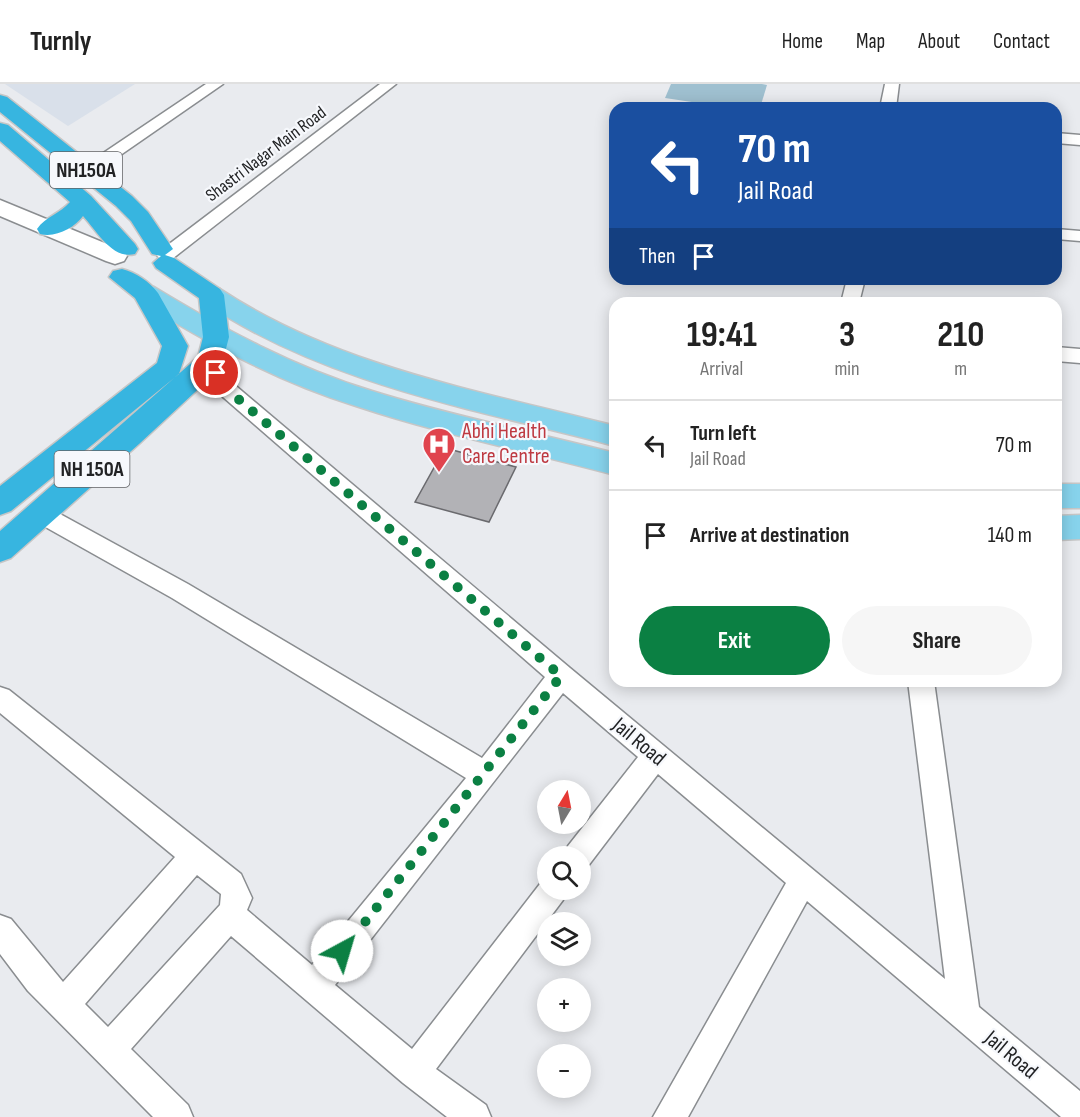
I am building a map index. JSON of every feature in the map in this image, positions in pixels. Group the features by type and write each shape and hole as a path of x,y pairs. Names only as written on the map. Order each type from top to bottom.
{"highway":[{"name":"NH150A","path":"0,102 87,171 140,217 164,256 211,295"},
{"name":"NH150A","path":"0,130 83,201 119,262 145,293 175,346 169,367 151,384 0,503"},
{"path":"50,236 83,201"},
{"path":"119,262 149,245 164,256"},
{"path":"211,295 213,349"},
{"name":"NH 150A","path":"0,549 183,388 213,349"}],"main road":[{"path":"1,212 50,236 119,262"},
{"path":"145,293 213,349 273,364 364,399 609,462"},
{"path":"211,295 237,314 296,344 373,373 609,434"},
{"path":"1062,496 1080,496"},
{"path":"1062,528 1080,526"}],"street":[{"path":"87,171 216,84"},
{"name":"Shastri Nagar Main Road","path":"164,256 388,84"},
{"path":"889,102 892,84"},
{"path":"1062,138 1080,140"},
{"path":"1062,234 1080,236"},
{"name":"Jail Road","path":"213,349 222,385 561,676 1080,1112"},
{"path":"1062,354 1080,356"},
{"path":"41,514 180,591 485,775"},
{"path":"314,987 485,775 561,676"},
{"path":"922,687 965,1016"},
{"path":"0,698 231,884 237,898 230,915 109,1050"},
{"path":"586,846 656,756"},
{"path":"64,1005 195,856"},
{"path":"670,1117 803,880"},
{"path":"414,1072 545,900"},
{"path":"230,915 414,1072 474,1117"},
{"path":"2,938 39,980 176,1117"}],"shaded area":[{"path":"5,84 135,84 68,126"}],"water":[{"path":"671,84 767,85 762,102 692,102 665,98"}],"building":[{"path":"445,448 516,467 489,522 415,502"}],"place":[{"name":"Abhi Health Care Centre","path":"439,473"}],"route":[{"path":"216,373 222,385 561,676 485,775 342,951"}]}
